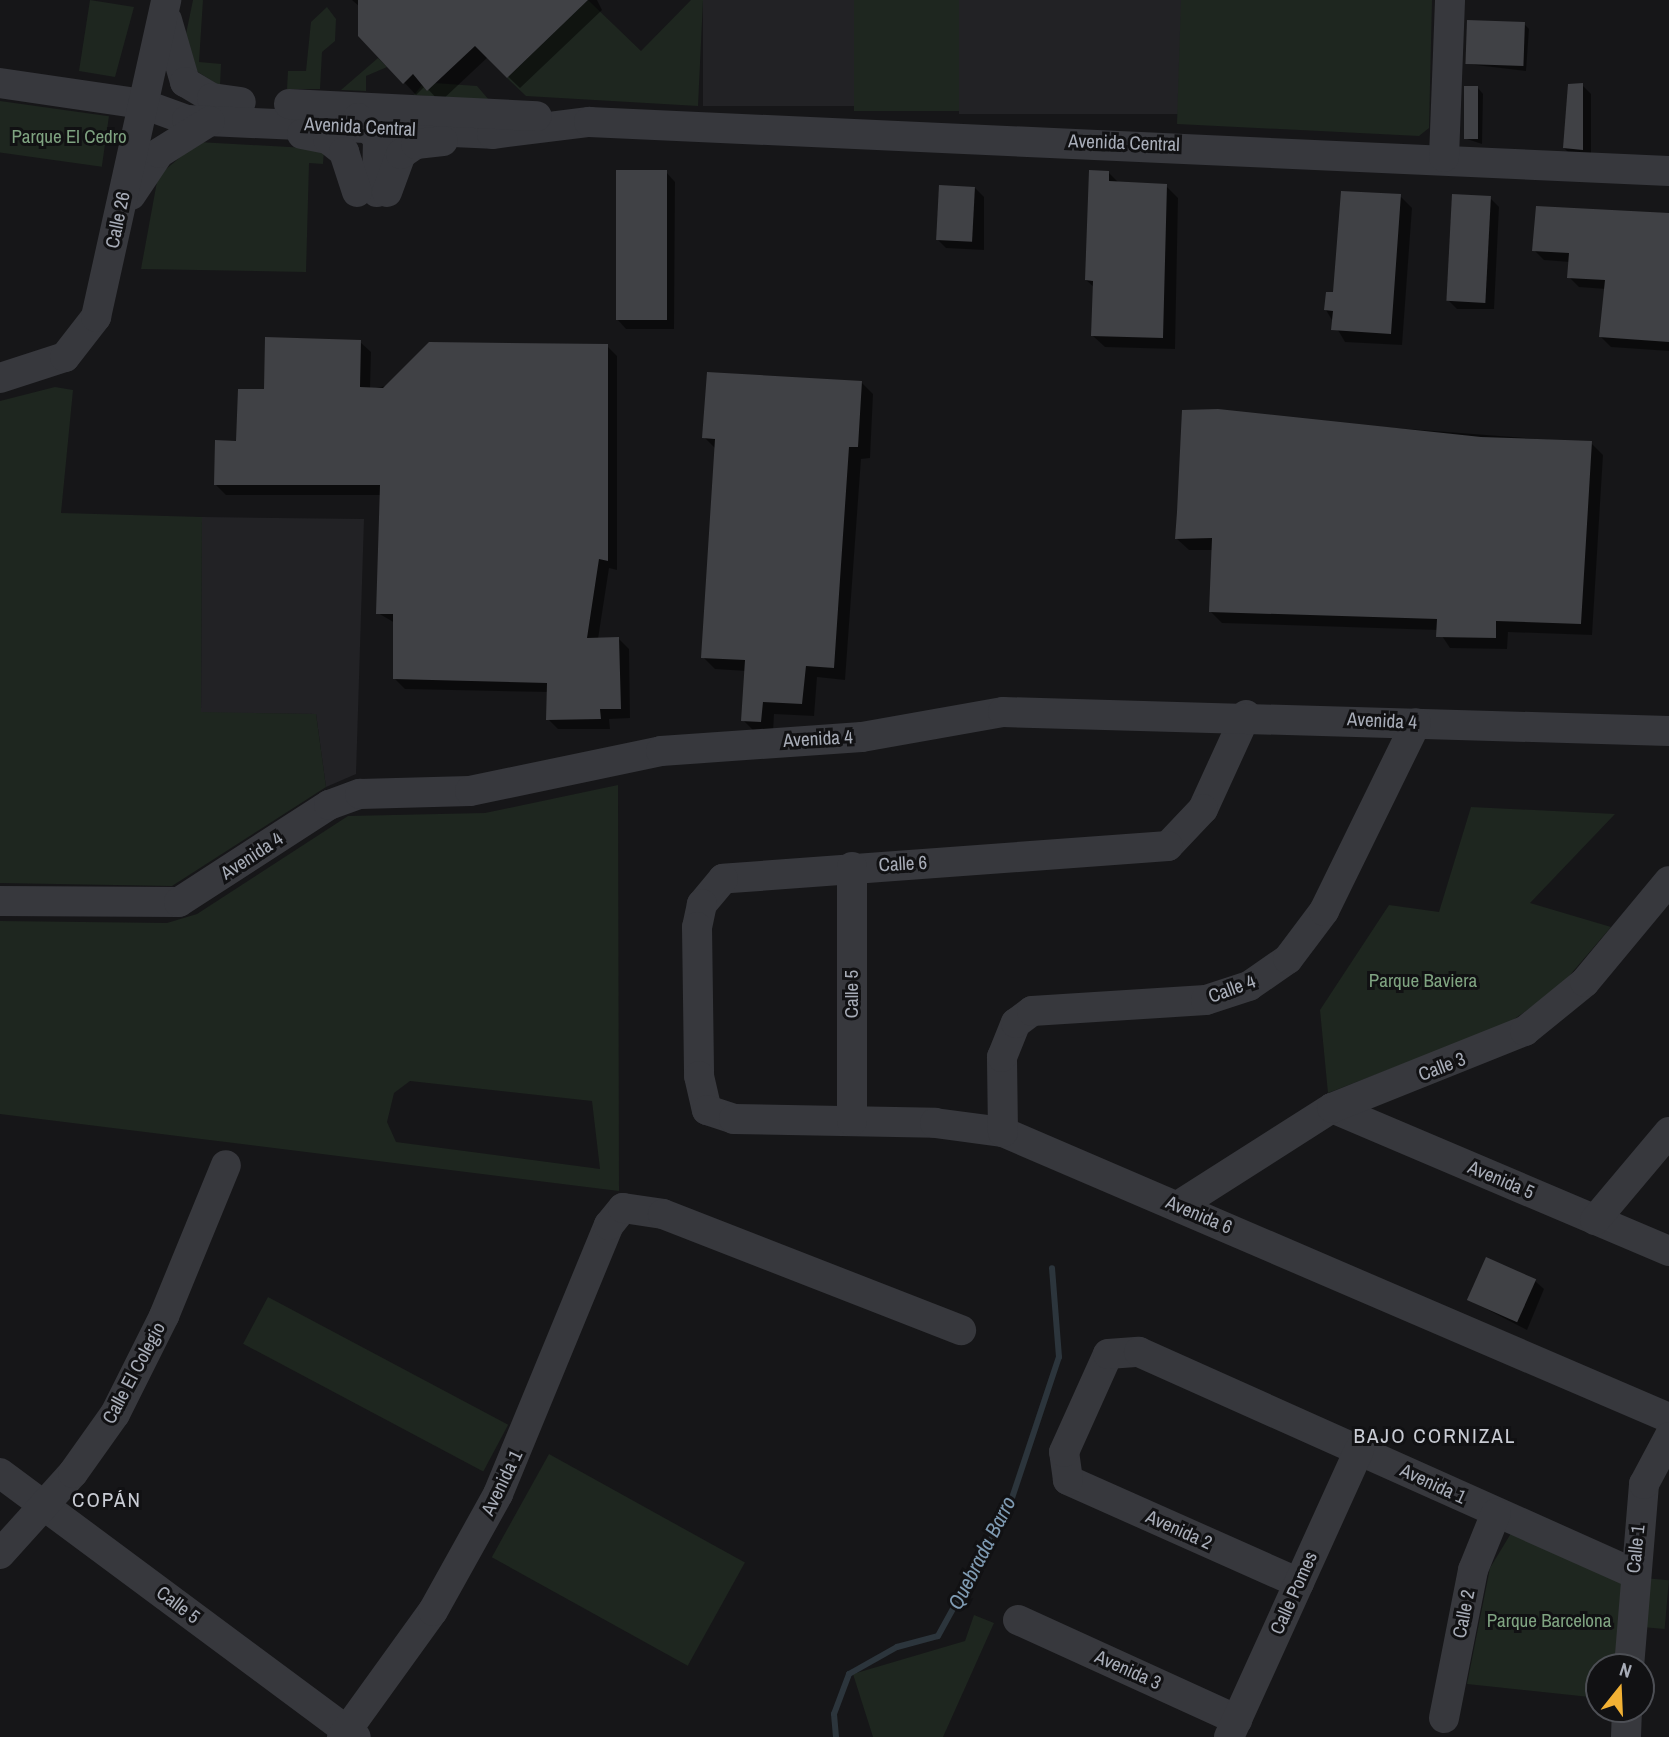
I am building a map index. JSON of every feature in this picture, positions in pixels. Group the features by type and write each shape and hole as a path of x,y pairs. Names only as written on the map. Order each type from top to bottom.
{"street":[{"path":"1444,158 1450,0"},
{"path":"165,3 173,54 185,82 241,112 260,132 328,139 349,159 372,192"},
{"name":"Calle 26","path":"0,378 52,365 87,334 102,299 118,220 150,117 165,3"},
{"name":"Avenida Central","path":"0,83 150,117 210,121 241,112 372,128 443,120"},
{"name":"Avenida Central","path":"150,117 241,112 443,120 524,120 1444,158 1669,171"},
{"path":"150,117 355,117 372,128 372,192"},
{"path":"372,192 416,144 486,142 524,120"},
{"path":"118,220 159,153 210,121"},
{"name":"Avenida 4","path":"0,901 178,902 329,805 369,792 470,791 661,751 862,737 1003,712 1246,715 1669,730"},
{"name":"Calle 6","path":"706,1110 699,1076 697,927 711,889 723,879 749,872 1168,846 1203,809 1246,715"},
{"name":"Calle 4","path":"1003,1132 1002,1057 1016,1023 1032,1011 1206,1000 1249,986 1288,959 1324,911 1416,723"},
{"name":"Calle 5","path":"852,867 852,1121"},
{"name":"Calle 3","path":"1178,1206 1332,1108 1525,1031 1585,982 1669,881"},
{"name":"Avenida 5","path":"1332,1108 1669,1251"},
{"name":"Avenida 6","path":"706,1110 734,1119 852,1121 1003,1132 1669,1418"},
{"path":"1595,1220 1669,1132"},
{"name":"Calle El Colegio","path":"0,1554 44,1506 126,1392 226,1166"},
{"name":"Avenida 1","path":"348,1735 433,1611 498,1494 609,1225 623,1208 663,1214 961,1330"},
{"name":"Avenida 1","path":"1062,1472 1064,1452 1102,1361 1117,1350 1139,1352 1633,1573"},
{"name":"Calle 1","path":"1630,1653 1633,1573 1644,1484 1669,1437"},
{"name":"Calle Pomes","path":"1233,1728 1359,1450"},
{"name":"Avenida 2","path":"1062,1472 1082,1488 1299,1583"},
{"name":"Calle 5","path":"0,1473 348,1735"},
{"name":"Calle 2","path":"1444,1718 1473,1570 1496,1513"},
{"name":"Avenida 3","path":"1018,1620 1233,1728"}],"shaded area":[{"path":"703,0 854,0 854,106 703,106"},
{"path":"959,0 1181,0 1181,114 959,114"},
{"path":"202,517 364,519 356,774 326,787 316,714 201,713"}],"green space":[{"path":"90,0 134,7 115,77 79,71"},
{"path":"193,0 203,0 199,62 221,64 220,86 190,67 186,34"},
{"path":"588,0 641,51 691,0 703,0 698,106 526,96 507,78"},
{"path":"854,0 959,0 959,111 854,111"},
{"path":"1181,0 1432,0 1429,128 1419,136 1177,124"},
{"path":"327,7 336,19 335,41 322,52 320,89 287,89 288,71 306,71 311,22"},
{"path":"378,58 387,67 366,76 366,91 341,90"},
{"path":"435,83 477,86 489,100 414,95 422,85 427,91"},
{"name":"Parque El Cedro","path":"0,101 109,116 102,167 0,153"},
{"path":"198,142 324,149 323,164 309,163 306,272 141,269 158,176"},
{"path":"55,387 73,390 61,513 202,517 201,712 316,714 326,787 172,886 0,883 0,401"},
{"path":"618,785 619,1191 0,1114 0,921 167,923 197,914 348,816 485,813","holes":["410,1081 592,1101 600,1169 396,1142 387,1122 394,1093"]},
{"name":"Parque Baviera","path":"1471,807 1615,814 1530,903 1611,927 1558,989 1507,1024 1328,1093 1320,1010 1389,905 1439,912"},
{"path":"268,1297 508,1425 483,1471 243,1344"},
{"path":"549,1454 745,1563 688,1666 492,1557"},
{"name":"Parque Barcelona","path":"1513,1530 1627,1577 1619,1653 1585,1653 1585,1697 1467,1684 1490,1568"},
{"path":"1644,1578 1669,1580 1665,1629 1640,1627"},
{"path":"974,1615 994,1623 943,1737 873,1737 853,1674 965,1641"}],"building":[{"path":"358,0 588,0 507,78 475,46 427,91 413,74 403,84 358,36"},
{"path":"1467,20 1525,22 1523,66 1465,64"},
{"path":"1583,83 1583,150 1563,148 1568,84"},
{"path":"1464,86 1478,86 1478,139 1464,139"},
{"path":"616,170 667,170 667,320 616,320"},
{"path":"1089,170 1109,171 1109,181 1167,184 1163,338 1091,336 1093,281 1085,280"},
{"path":"939,185 975,187 972,242 936,240"},
{"path":"1341,191 1401,194 1391,334 1331,330 1333,311 1324,310 1326,292 1333,292"},
{"path":"1452,194 1491,196 1485,303 1446,301"},
{"path":"1536,206 1669,213 1669,342 1599,337 1605,280 1567,278 1569,253 1532,251"},
{"path":"265,337 361,340 360,387 383,388 429,342 608,344 608,561 599,559 587,638 619,637 621,709 600,709 601,719 546,720 547,683 393,679 393,614 376,614 380,485 214,485 215,440 236,441 238,389 264,389"},
{"path":"707,372 862,381 858,447 849,447 834,668 806,666 802,704 763,702 761,722 741,721 745,660 701,658 715,439 702,438"},
{"path":"1218,409 1481,437 1592,441 1581,624 1496,621 1496,638 1436,637 1437,619 1209,612 1212,538 1175,539 1182,410"},
{"path":"1486,1257 1536,1279 1517,1322 1467,1300"}],"waterway":[{"name":"Quebrada Barro","path":"836,1737 834,1714 849,1674 897,1647 938,1636 1009,1507 1059,1357 1052,1268"}],"district":[{"name":"BAJO CORNIZAL","path":"1435,1436"},
{"name":"COPÁN","path":"107,1500"}]}
